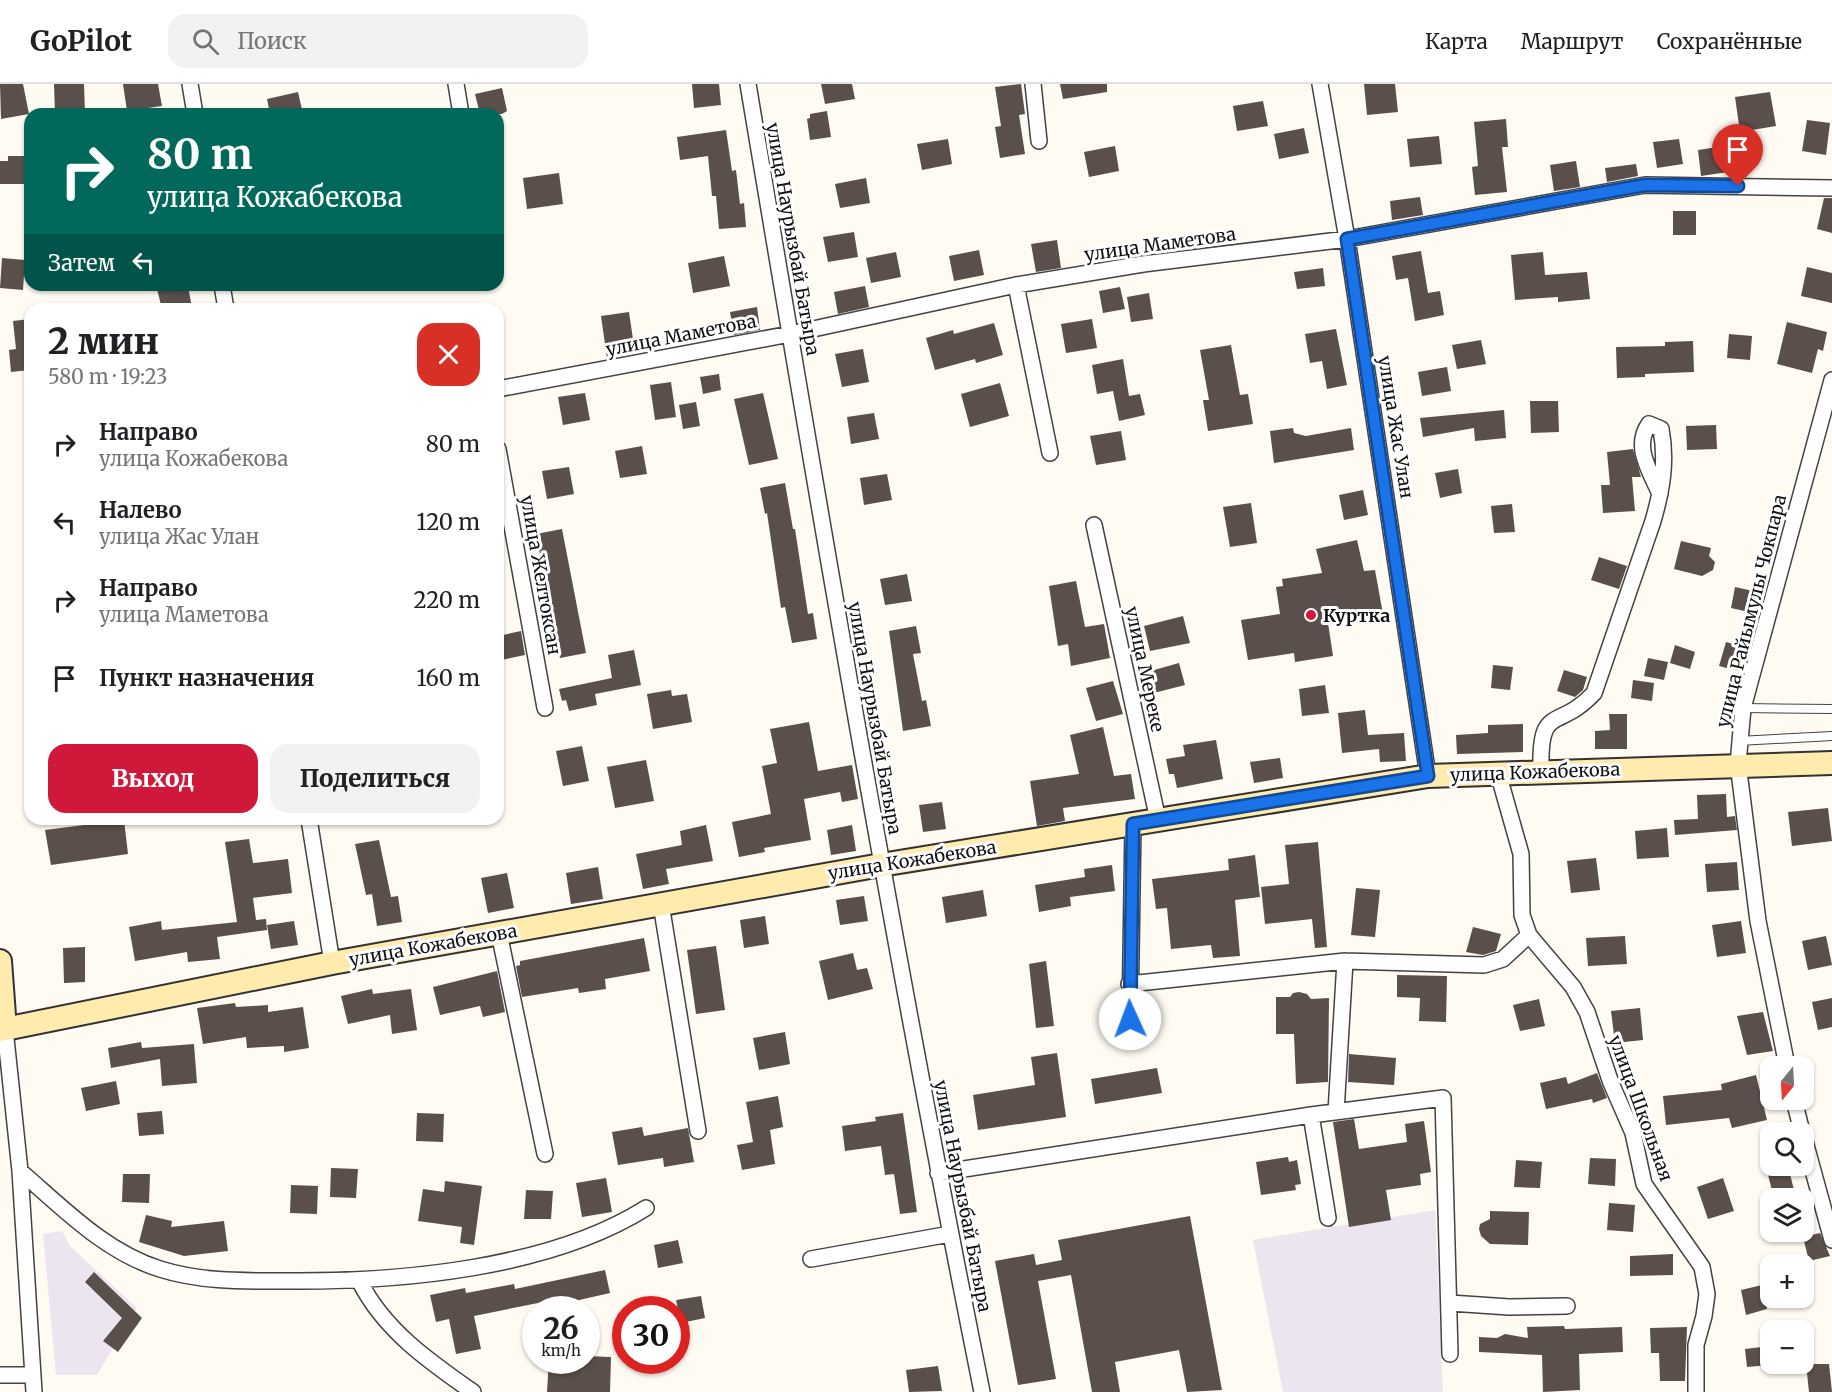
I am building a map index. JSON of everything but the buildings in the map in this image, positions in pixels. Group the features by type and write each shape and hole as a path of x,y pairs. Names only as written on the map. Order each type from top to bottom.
{"main road":[{"name":"улица Кожабекова","path":"3,1030 333,963 661,904 881,865 1428,776 1738,764 1832,763"},
{"path":"0,961 3,1030"}],"street":[{"path":"190,84 194,108"},
{"path":"456,84 460,108"},
{"name":"улица Наурызбай Батыра","path":"748,84 881,865 938,1173 982,1392"},
{"path":"1033,84 1040,141"},
{"name":"улица Жас Улан","path":"1320,84 1347,239 1428,776"},
{"name":"улица Маметова","path":"504,388 789,334 1016,285 1143,264 1347,239 1645,185 1832,188"},
{"path":"1016,285 1050,453"},
{"name":"улица Райымулы Чокпара","path":"1785,1056 1758,921 1738,764 1738,741 1743,708 1832,380"},
{"name":"улица Желтоксан","path":"504,482 545,708"},
{"path":"1541,771 1540,740 1544,728 1556,718 1583,704 1594,693 1660,494"},
{"name":"улица Мереке","path":"1094,525 1158,820"},
{"name":"улица Школьная","path":"1498,773 1521,854 1522,915 1529,935 1573,987 1587,1012 1611,1083 1633,1133 1644,1184 1702,1267 1707,1294 1696,1345 1694,1369 1696,1392"},
{"path":"1130,1019 1133,824"},
{"path":"310,825 333,963"},
{"path":"661,904 698,1131"},
{"path":"499,933 545,1154"},
{"path":"1129,984 1345,961 1484,965 1503,958 1529,935"},
{"path":"1336,1112 1345,961"},
{"path":"3,1030 20,1171 34,1392"},
{"path":"938,1173 1311,1115 1443,1098 1450,1354"},
{"path":"1311,1115 1328,1218"},
{"path":"20,1171 85,1228 118,1251 158,1269 192,1278 225,1281 360,1282 521,1259 617,1226 646,1208"},
{"path":"1814,1174 1832,1240"},
{"path":"811,1259 950,1234"},
{"path":"360,1282 370,1302 395,1332 444,1372 473,1392"},
{"path":"1450,1303 1509,1307 1567,1306"},
{"path":"0,1375 33,1375"}],"lane":[{"path":"1743,708 1832,709"},
{"path":"1738,741 1832,736"}],"shaded area":[{"path":"1435,1210 1443,1392 1283,1392 1253,1240"},
{"path":"62,1231 70,1246 137,1308 97,1375 56,1375 43,1234"}],"place":[{"name":"Куртка","path":"1311,615"}],"route":[{"path":"1130,1019 1133,824 1428,776 1347,239 1645,185 1738,186"}]}
